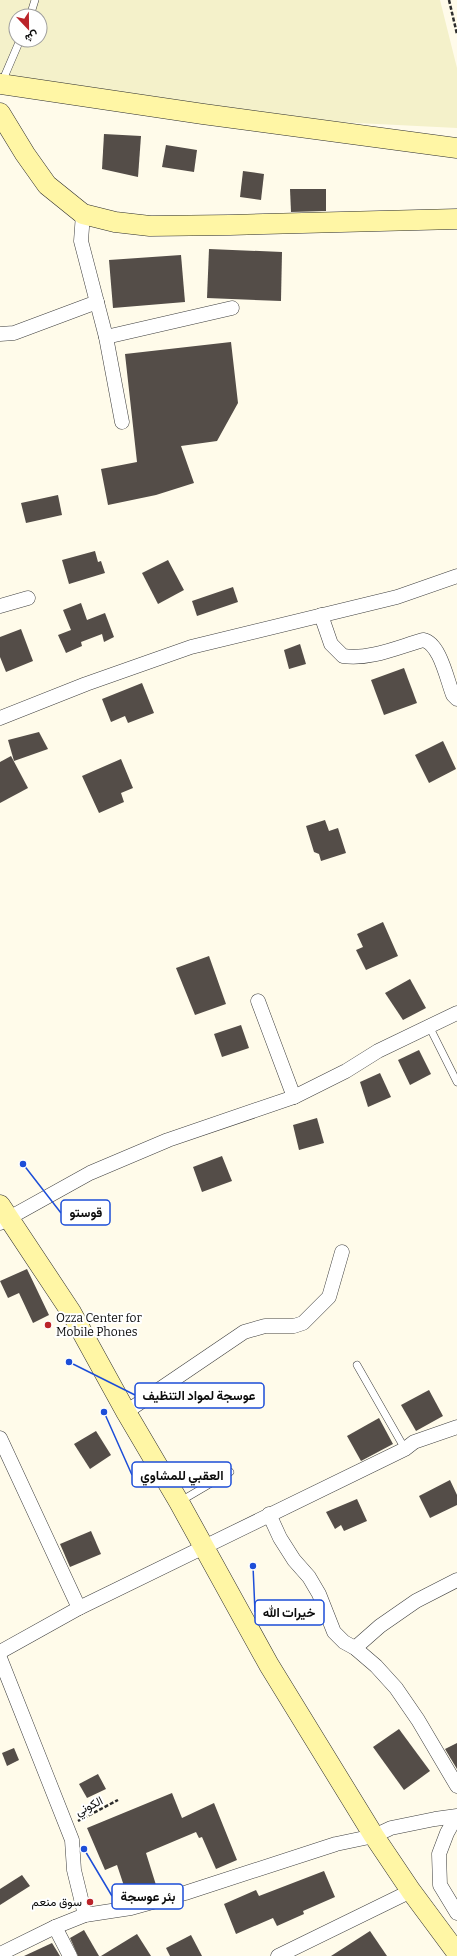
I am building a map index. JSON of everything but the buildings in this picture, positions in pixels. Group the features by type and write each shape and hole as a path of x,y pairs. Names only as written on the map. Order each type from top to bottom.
{"street":[{"path":"0,85 457,148"},
{"path":"0,113 24,154 47,185 83,214 115,222 150,226 457,219"},
{"path":"83,214 81,241 106,337 122,422"},
{"path":"0,334 14,333 97,302"},
{"path":"106,337 232,308"},
{"path":"0,718 86,684 191,647 397,597 457,576"},
{"path":"0,606 28,598"},
{"path":"321,616 331,644 343,656 352,657 371,655 423,640 429,641 436,650 452,695 457,698"},
{"path":"258,1001 294,1097"},
{"path":"457,1013 378,1050 346,1071 294,1097 168,1140 90,1173 3,1216 71,1312 126,1412 179,1502 269,1665 374,1836 411,1891 457,1952"},
{"path":"126,1412 244,1332 265,1326 294,1326 303,1323 329,1297 342,1252"},
{"path":"0,1652 79,1608 405,1449 414,1442 457,1427"},
{"path":"0,1438 79,1608"},
{"path":"269,1514 291,1554 309,1577 319,1594 334,1632 344,1642 355,1648 376,1666 396,1688 418,1720 457,1786"},
{"path":"355,1648 380,1626 416,1601 457,1580"},
{"path":"0,1658 73,1845 74,1870 85,1915"},
{"path":"0,1954 55,1926 85,1915 139,1906 192,1891 336,1844 374,1836 391,1828 435,1819 456,1817"},
{"path":"456,1817 447,1833 439,1854 440,1885 457,1913"},
{"path":"278,1956 411,1891"},
{"path":"55,1926 70,1956"}],"lane":[{"path":"0,85 16,48"},
{"path":"429,1026 457,1082"},
{"path":"357,1365 405,1449"},
{"path":"179,1502 230,1472"}],"path":[{"path":"448,0 457,34"},
{"name":"الكوني","path":"66,1826 99,1811 118,1800"}],"shaded area":[{"path":"0,0 440,0 457,68 457,128 337,122 0,78"}],"place":[{"name":"قوستو","path":"23,1164"},
{"name":"Ozza Center for Mobile Phones","path":"48,1325"},
{"name":"عوسجة لمواد التنظيف","path":"69,1362"},
{"name":"العقبي للمشاوي","path":"104,1412"},
{"name":"خيرات الله","path":"253,1566"},
{"name":"بئر عوسجة","path":"84,1849"},
{"name":"سوق منعم","path":"90,1902"}]}
